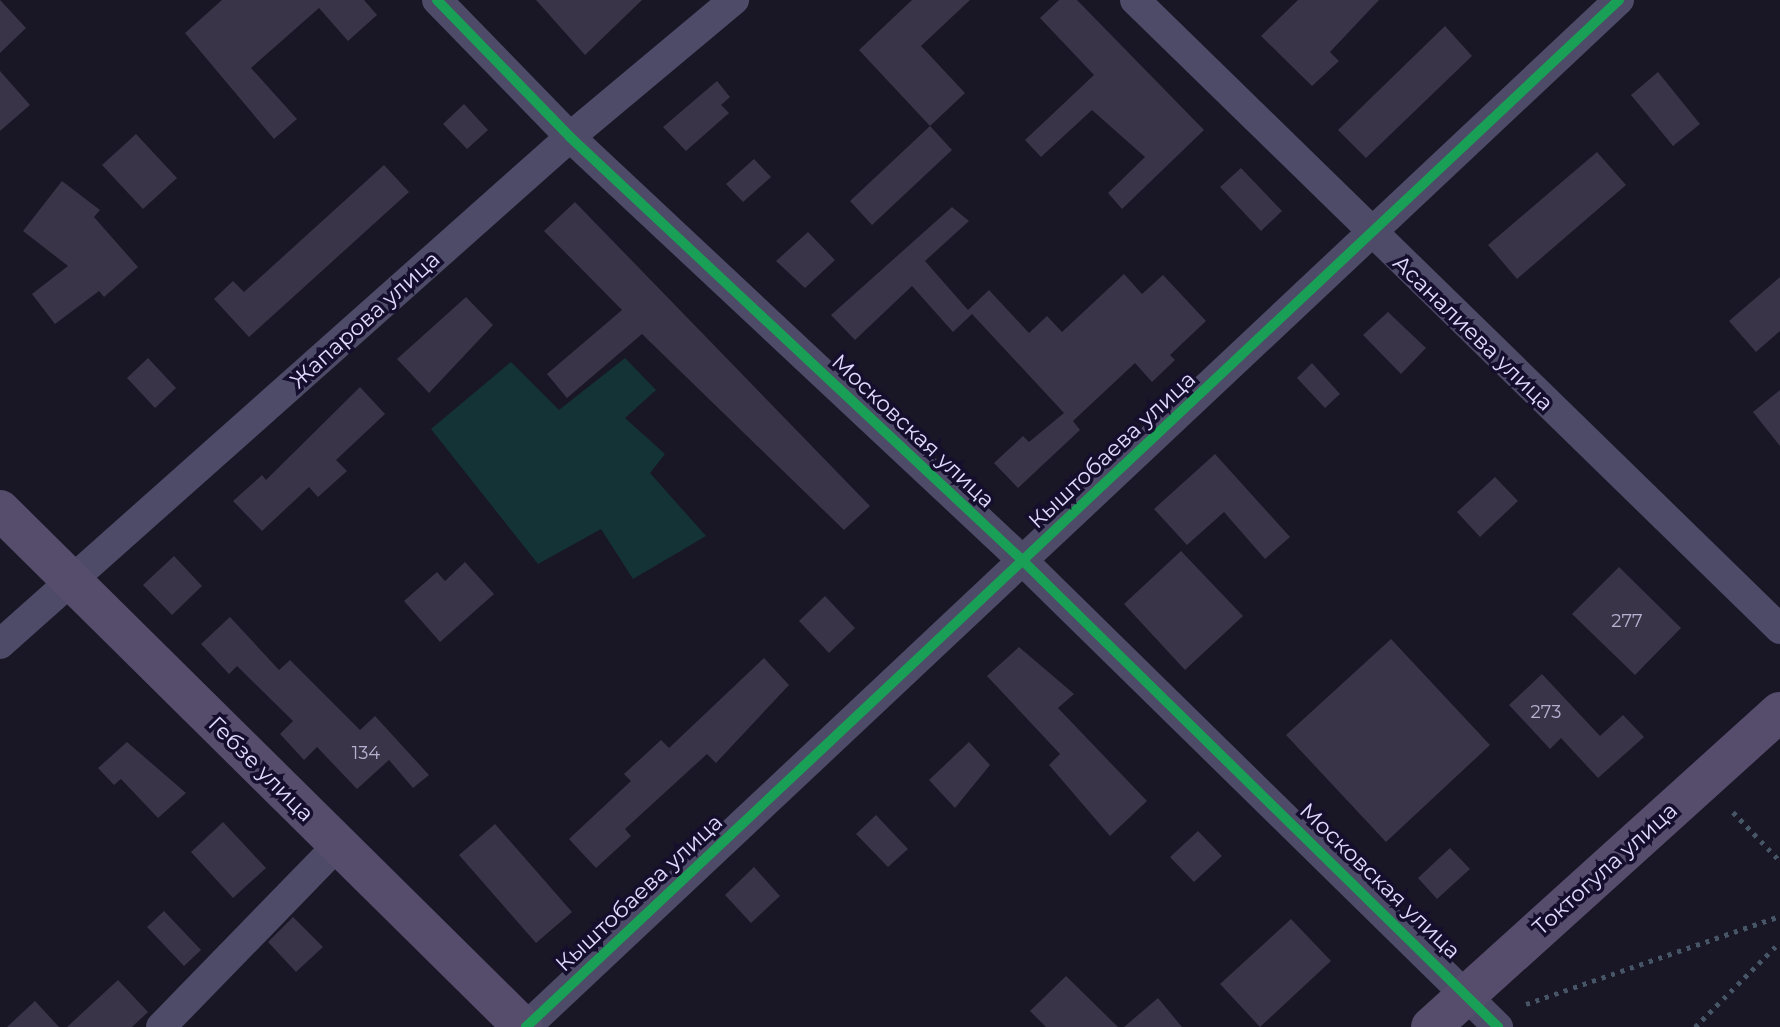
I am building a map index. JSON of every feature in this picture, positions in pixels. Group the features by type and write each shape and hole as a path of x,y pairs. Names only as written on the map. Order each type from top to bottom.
{"main road":[{"name":"Гебзе улица","path":"0,510 524,1027"},
{"name":"Токтогула улица","path":"1431,1027 1780,712"}],"street":[{"name":"Московская улица","path":"437,0 570,137 1022,560 1467,993 1498,1027"},
{"name":"Жапарова улица","path":"0,644 570,137 734,0"},
{"name":"Асаналиева улица","path":"1135,0 1372,236 1780,629"},
{"name":"Кыштобаева улица","path":"524,1027 1372,236 1619,0"},
{"path":"161,1027 338,845"}],"path":[{"path":"1733,812 1780,861"},
{"path":"1526,1004 1780,916"},
{"path":"1695,1027 1780,942"}],"green space":[{"path":"625,358 656,390 625,418 665,454 650,473 706,536 633,579 601,529 538,564 431,429 511,362 559,410"}],"building":[{"path":"0,0 26,28 0,53"},
{"path":"222,0 364,0 377,15 348,41 319,8 251,68 297,119 274,139 185,33"},
{"path":"536,0 642,0 585,55"},
{"path":"912,0 970,0 921,46 965,93 930,126 859,50"},
{"path":"1059,0 1077,0 1204,130 1122,209 1108,193 1145,157 1092,110 1041,157 1025,140 1094,75 1040,18"},
{"path":"1298,0 1379,0 1330,52 1339,61 1312,86 1261,36"},
{"path":"1445,26 1472,56 1366,158 1338,130"},
{"path":"0,71 30,105 0,131"},
{"path":"1658,72 1700,124 1673,146 1631,95"},
{"path":"717,81 730,97 721,105 729,113 686,151 663,127"},
{"path":"464,104 488,130 467,149 443,124"},
{"path":"930,126 952,150 872,225 850,201"},
{"path":"136,134 177,178 143,209 102,165"},
{"path":"1597,152 1626,185 1517,279 1488,245"},
{"path":"754,159 771,177 743,202 726,184"},
{"path":"384,165 409,192 249,337 214,299 233,281 244,292"},
{"path":"1241,168 1282,211 1261,231 1220,187"},
{"path":"62,181 100,210 94,217 138,267 104,297 99,291 55,324 32,294 68,266 23,231"},
{"path":"575,202 870,506 844,530 642,334 567,398 547,374 622,310 544,231"},
{"path":"952,207 969,221 925,261 968,310 989,290 1029,333 1047,316 1062,332 1124,274 1142,294 1163,275 1206,321 1170,355 1175,360 1152,382 1135,363 1073,421 1080,430 1018,488 994,463 1023,436 1029,442 1064,413 972,314 953,332 912,286 855,340 831,315"},
{"path":"808,232 835,260 805,288 776,261"},
{"path":"1780,277 1780,331 1756,352 1729,321"},
{"path":"466,297 493,325 429,393 397,359"},
{"path":"1388,312 1426,348 1401,374 1363,335"},
{"path":"148,358 176,388 155,408 127,378"},
{"path":"1312,363 1340,394 1325,408 1297,378"},
{"path":"360,387 385,414 336,460 347,471 318,497 309,487 262,531 233,501 262,475 266,480"},
{"path":"1780,390 1780,446 1753,412"},
{"path":"1215,454 1290,537 1265,559 1224,512 1187,545 1154,509"},
{"path":"1495,477 1518,501 1480,537 1457,512"},
{"path":"1181,551 1243,616 1185,670 1124,604"},
{"path":"174,556 202,586 172,615 143,585"},
{"path":"465,562 494,594 440,642 404,601 437,572 445,581"},
{"path":"1619,567 1681,628 1635,675 1572,614"},
{"path":"825,596 855,628 829,653 799,621"},
{"path":"230,617 279,670 290,660 360,730 375,716 429,775 413,788 389,760 357,789 317,747 304,760 280,734 293,721 237,666 229,674 201,644"},
{"path":"1391,639 1490,745 1386,842 1286,735"},
{"path":"1019,647 1074,694 1058,708 1147,801 1110,836 1049,765 1060,754 987,676"},
{"path":"764,658 789,685 716,763 707,754 625,829 631,836 596,868 569,839 631,781 624,774 661,740 669,748"},
{"path":"1542,674 1600,736 1623,715 1644,737 1598,778 1561,738 1550,749 1509,705"},
{"path":"127,742 186,793 158,818 121,779 114,785 98,768"},
{"path":"969,742 990,765 955,808 929,780"},
{"path":"876,815 908,849 888,867 856,834"},
{"path":"223,822 266,868 233,898 191,852"},
{"path":"495,824 572,912 536,943 459,855"},
{"path":"1198,831 1222,856 1194,882 1170,857"},
{"path":"1450,848 1470,869 1437,899 1418,878"},
{"path":"754,867 780,896 751,923 725,895"},
{"path":"164,911 201,950 184,966 147,927"},
{"path":"293,917 323,947 296,972 268,942"},
{"path":"1291,919 1331,961 1260,1027 1220,984"},
{"path":"1066,976 1118,1027 1046,1027 1030,1011"},
{"path":"118,980 148,1012 132,1027 67,1027"},
{"path":"1158,998 1182,1027 1124,1027"},
{"path":"35,1001 59,1027 7,1027"}],"cycle path":[{"path":"437,0 570,137 1022,560 1498,1027"},
{"path":"526,1027 1619,0"}]}
